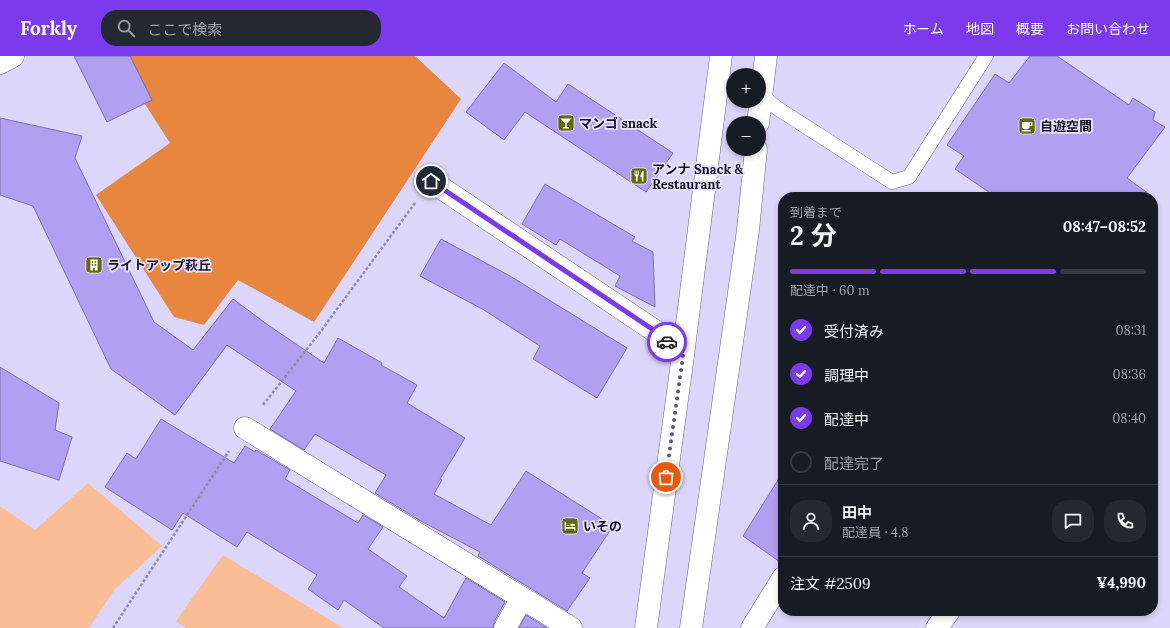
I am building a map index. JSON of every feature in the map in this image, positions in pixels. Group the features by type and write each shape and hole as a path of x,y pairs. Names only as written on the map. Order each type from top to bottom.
{"street":[{"path":"0,63 13,56"},
{"path":"646,628 683,356 721,56"},
{"path":"764,68 766,56"},
{"path":"691,628 748,230 755,156"},
{"path":"431,181 658,333 683,356"},
{"path":"245,428 571,628"},
{"path":"752,628 778,586"},
{"path":"505,628 522,598"},
{"path":"937,628 945,616"}],"lane":[{"path":"766,99 777,108 892,182 909,177 986,56"}],"path":[{"path":"113,628 245,428 318,335 431,181"}],"shaded area":[{"path":"114,56 415,56 461,99 314,322 238,280 204,325 174,317 96,195 170,143"},
{"path":"88,483 162,546 115,589 89,628 0,628 0,506 35,530"},
{"path":"223,555 343,628 185,628 176,621"}],"building":[{"path":"74,56 130,56 152,100 107,122"},
{"path":"1030,56 1057,56 1129,105 1133,98 1155,112 1153,120 1165,127 1127,178 1146,192 989,192 955,169 964,156 947,145 995,74 1009,83"},
{"path":"504,63 556,102 568,84 673,153 646,192 525,112 504,140 466,112"},
{"path":"0,118 82,136 75,158 154,322 193,350 233,299 324,363 338,338 382,363 381,365 417,385 407,403 465,438 440,479 442,480 434,494 491,525 526,471 613,526 582,573 590,578 567,611 478,556 480,552 419,520 375,493 386,475 315,434 304,450 270,429 296,391 227,345 175,415 111,369 33,206 0,195"},
{"path":"545,184 635,237 632,241 653,252 655,307 615,286 620,276 560,239 556,245 522,224"},
{"path":"441,239 510,276 627,348 597,398 533,359 540,346 484,310 420,276"},
{"path":"0,367 59,403 55,430 72,437 59,480 0,461"},
{"path":"161,419 234,463 245,446 255,452 256,450 290,470 285,479 358,523 363,515 383,527 368,549 407,576 399,587 444,618 466,578 505,602 494,622 493,628 384,628 344,600 338,610 308,589 317,575 247,532 237,547 183,513 172,530 105,487 127,453 136,459"},
{"path":"778,480 778,560 743,536"},
{"path":"526,615 547,628 519,628"}],"way so far":[{"path":"666,477 683,356 667,342"}],"place":[{"name":"マンゴ snack","path":"566,123"},
{"name":"自遊空間","path":"1027,126"},
{"name":"アンナ Snack & Restaurant","path":"639,176"},
{"name":"ライトアップ萩丘","path":"94,265"},
{"name":"いその","path":"570,526"}],"route":[{"path":"431,181 658,333 667,342"}]}
